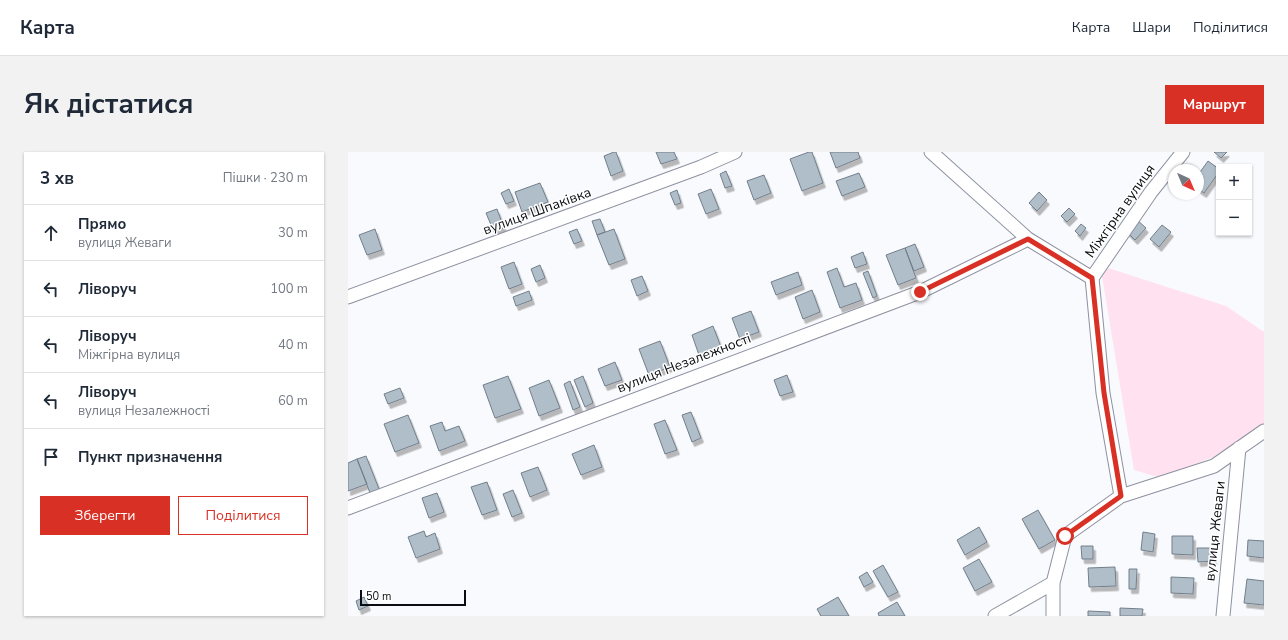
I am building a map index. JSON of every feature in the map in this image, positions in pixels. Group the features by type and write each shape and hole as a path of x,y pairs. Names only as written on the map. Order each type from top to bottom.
{"street":[{"name":"вулиця Шпаківка","path":"348,297 701,167 735,152"},
{"name":"Міжгірна вулиця","path":"931,152 1028,239 1092,278 1151,192 1183,152"},
{"name":"вулиця Незалежності","path":"348,508 920,292 1028,239"},
{"path":"1092,278 1104,393 1121,496"},
{"name":"вулиця Жеваги","path":"1053,616 1053,583 1065,536 1121,496 1214,466 1264,431"},
{"name":"вулиця Жеваги","path":"1223,616 1239,448"},
{"path":"995,616 1053,583"}],"shaded area":[{"path":"1108,268 1226,306 1264,332 1264,426 1213,457 1161,478 1134,470 1102,276"}],"building":[{"path":"616,152 623,171 611,176 604,156"},
{"path":"656,152 674,152 677,159 661,164"},
{"path":"812,152 823,183 802,191 790,159"},
{"path":"830,152 858,152 860,158 836,168"},
{"path":"1214,152 1227,152 1221,158"},
{"path":"1208,161 1216,167 1216,176 1204,193 1204,167"},
{"path":"726,171 732,186 725,188 720,174"},
{"path":"859,173 865,187 842,196 836,181"},
{"path":"764,175 771,193 754,200 747,181"},
{"path":"540,183 548,202 522,212 515,192"},
{"path":"509,189 514,201 506,204 501,193"},
{"path":"711,189 719,209 706,214 698,194"},
{"path":"677,190 681,203 675,205 670,193"},
{"path":"1039,192 1047,200 1037,211 1029,203"},
{"path":"1069,208 1075,214 1067,222 1061,216"},
{"path":"497,209 504,228 494,232 486,213"},
{"path":"600,219 605,232 597,235 592,221"},
{"path":"1136,219 1146,228 1135,240 1126,231"},
{"path":"1081,224 1086,228 1080,236 1075,231"},
{"path":"1162,225 1171,232 1159,247 1150,239"},
{"path":"375,229 382,250 367,255 359,235"},
{"path":"577,229 582,241 574,244 569,232"},
{"path":"614,229 625,259 609,265 597,235"},
{"path":"915,244 924,267 914,271 905,248"},
{"path":"905,248 916,278 898,285 886,255"},
{"path":"863,252 867,264 855,268 851,257"},
{"path":"514,262 522,284 509,289 501,267"},
{"path":"540,265 545,278 536,282 531,269"},
{"path":"837,268 844,287 856,283 862,300 840,308 827,272"},
{"path":"868,271 877,296 873,298 863,273"},
{"path":"798,272 802,285 776,295 771,282"},
{"path":"642,276 648,291 637,296 631,280"},
{"path":"812,290 820,312 803,319 795,297"},
{"path":"529,291 532,300 516,306 513,297"},
{"path":"751,311 759,332 740,339 732,318"},
{"path":"713,326 721,347 699,355 692,335"},
{"path":"660,341 670,367 649,375 639,349"},
{"path":"615,362 622,380 605,386 598,369"},
{"path":"787,375 793,392 780,396 774,380"},
{"path":"508,376 521,409 495,418 483,385"},
{"path":"583,376 593,403 585,407 574,380"},
{"path":"549,380 560,408 539,416 529,388"},
{"path":"570,381 580,407 573,410 564,384"},
{"path":"400,388 404,398 388,404 384,394"},
{"path":"691,412 701,438 692,442 682,415"},
{"path":"408,415 419,443 395,452 384,424"},
{"path":"665,420 677,450 665,454 654,424"},
{"path":"442,422 445,431 459,426 465,441 439,451 430,426"},
{"path":"594,445 602,467 581,475 572,454"},
{"path":"366,456 379,489 370,493 357,459"},
{"path":"357,459 367,484 348,491 348,463"},
{"path":"538,467 547,490 530,497 521,473"},
{"path":"487,482 497,510 482,515 471,487"},
{"path":"513,490 522,513 512,517 503,494"},
{"path":"437,493 444,512 429,518 422,498"},
{"path":"1038,510 1055,540 1039,549 1022,519"},
{"path":"979,527 987,542 965,555 957,540"},
{"path":"424,531 426,537 435,533 440,549 416,558 408,537"},
{"path":"1143,532 1155,534 1153,552 1141,550"},
{"path":"1172,536 1193,536 1193,555 1172,554"},
{"path":"1248,540 1264,541 1264,558 1247,556"},
{"path":"1081,546 1093,546 1093,559 1082,559"},
{"path":"1197,548 1213,548 1214,561 1198,562"},
{"path":"979,559 992,582 975,591 963,568"},
{"path":"883,565 898,592 888,597 873,571"},
{"path":"1115,567 1116,586 1089,587 1088,568"},
{"path":"1129,569 1137,569 1136,589 1129,589"},
{"path":"867,572 873,582 864,587 859,577"},
{"path":"1171,577 1194,578 1193,594 1171,593"},
{"path":"1247,579 1264,581 1264,605 1244,603"},
{"path":"364,597 368,606 359,610 356,601"},
{"path":"838,597 849,616 821,616 817,609"},
{"path":"897,602 905,616 879,616 878,613"},
{"path":"1120,608 1143,609 1142,616 1120,616"},
{"path":"1088,611 1110,612 1110,616 1088,616"}],"route":[{"path":"920,292 1028,239 1092,278 1104,393 1121,496 1065,536"}]}
